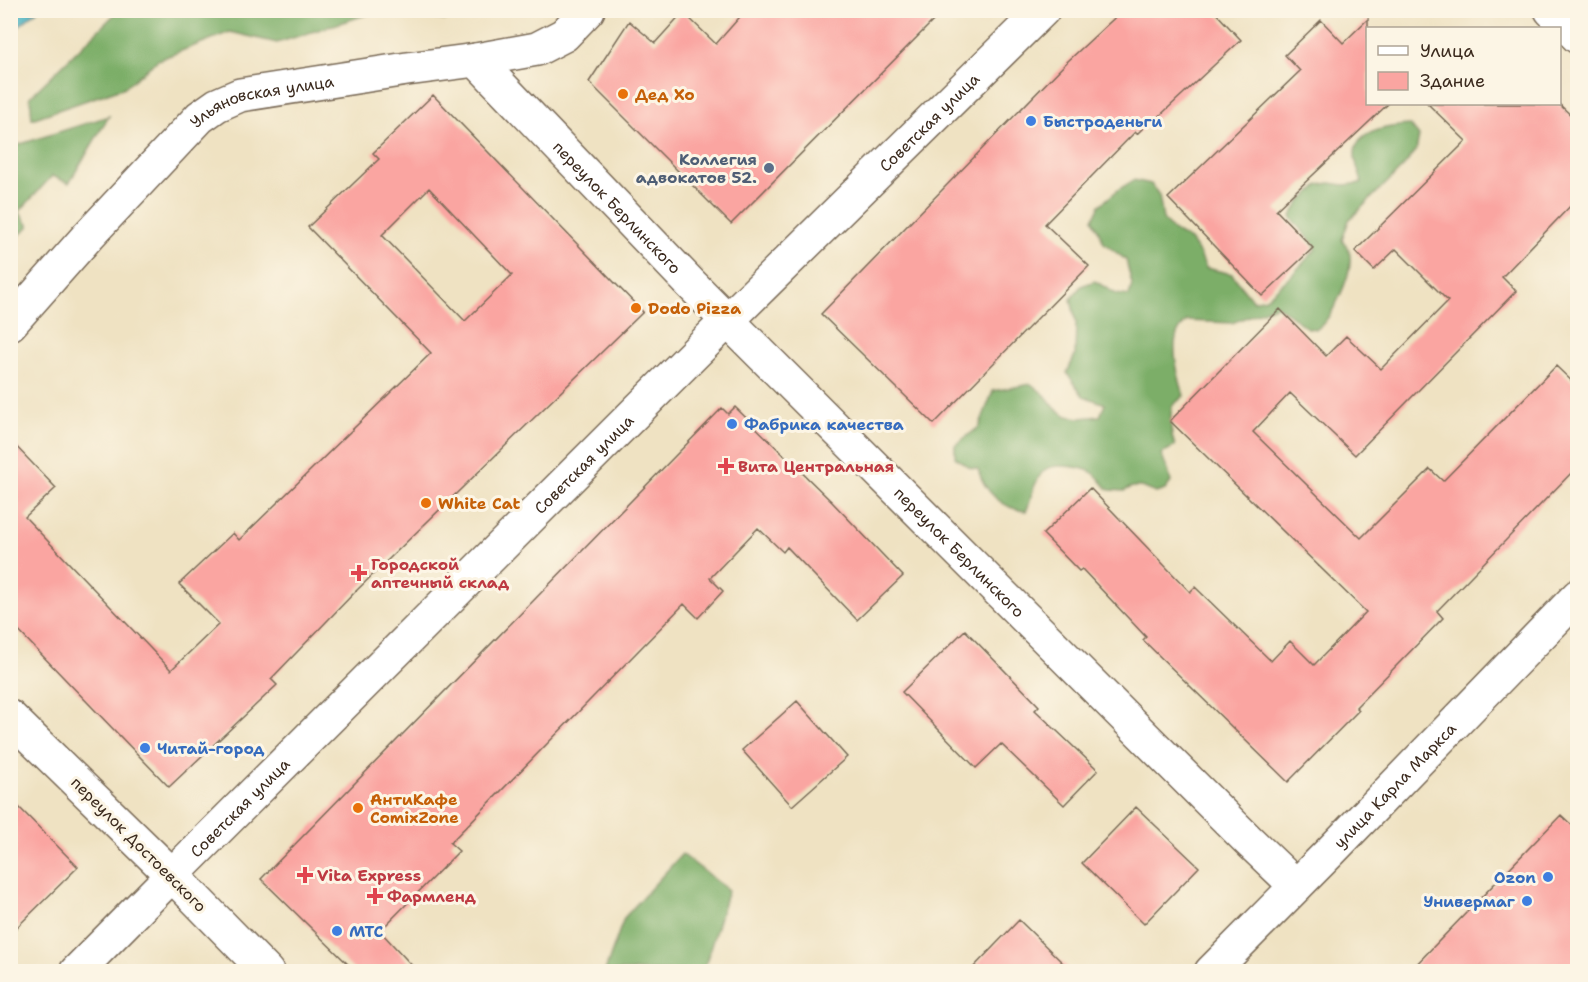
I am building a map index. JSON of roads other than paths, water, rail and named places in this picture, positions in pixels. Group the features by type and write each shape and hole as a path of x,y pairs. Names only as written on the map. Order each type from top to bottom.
{"main road":[{"name":"Ульяновская улица","path":"10,324 88,236 200,117 217,105 240,95 537,49 564,35 588,10"},
{"name":"Советская улица","path":"76,972 1042,10"},
{"path":"1551,10 1578,37"},
{"name":"переулок Берлинского","path":"476,60 690,283 1248,840 1296,885"},
{"name":"улица Карла Маркса","path":"1211,972 1578,596"},
{"name":"переулок Достоевского","path":"10,717 172,875 267,972"}],"water":[{"path":"11,10 37,10 37,11 11,33"}],"place":[{"name":"Дед Хо","path":"623,94"},
{"name":"Быстроденьги","path":"1031,121"},
{"name":"Коллегия адвокатов 52.","path":"769,168"},
{"name":"Dodo Pizza","path":"636,308"},
{"name":"Фабрика качества","path":"732,424"},
{"name":"Вита Центральная","path":"726,466"},
{"name":"White Cat","path":"426,503"},
{"name":"Городской аптечный склад","path":"359,573"},
{"name":"Читай-город","path":"145,748"},
{"name":"АнтиКафе ComixZone","path":"358,808"},
{"name":"Vita Express","path":"305,875"},
{"name":"Ozon","path":"1548,877"},
{"name":"Фармленд","path":"375,896"},
{"name":"Универмаг","path":"1527,901"},
{"name":"МТС","path":"337,931"}]}
